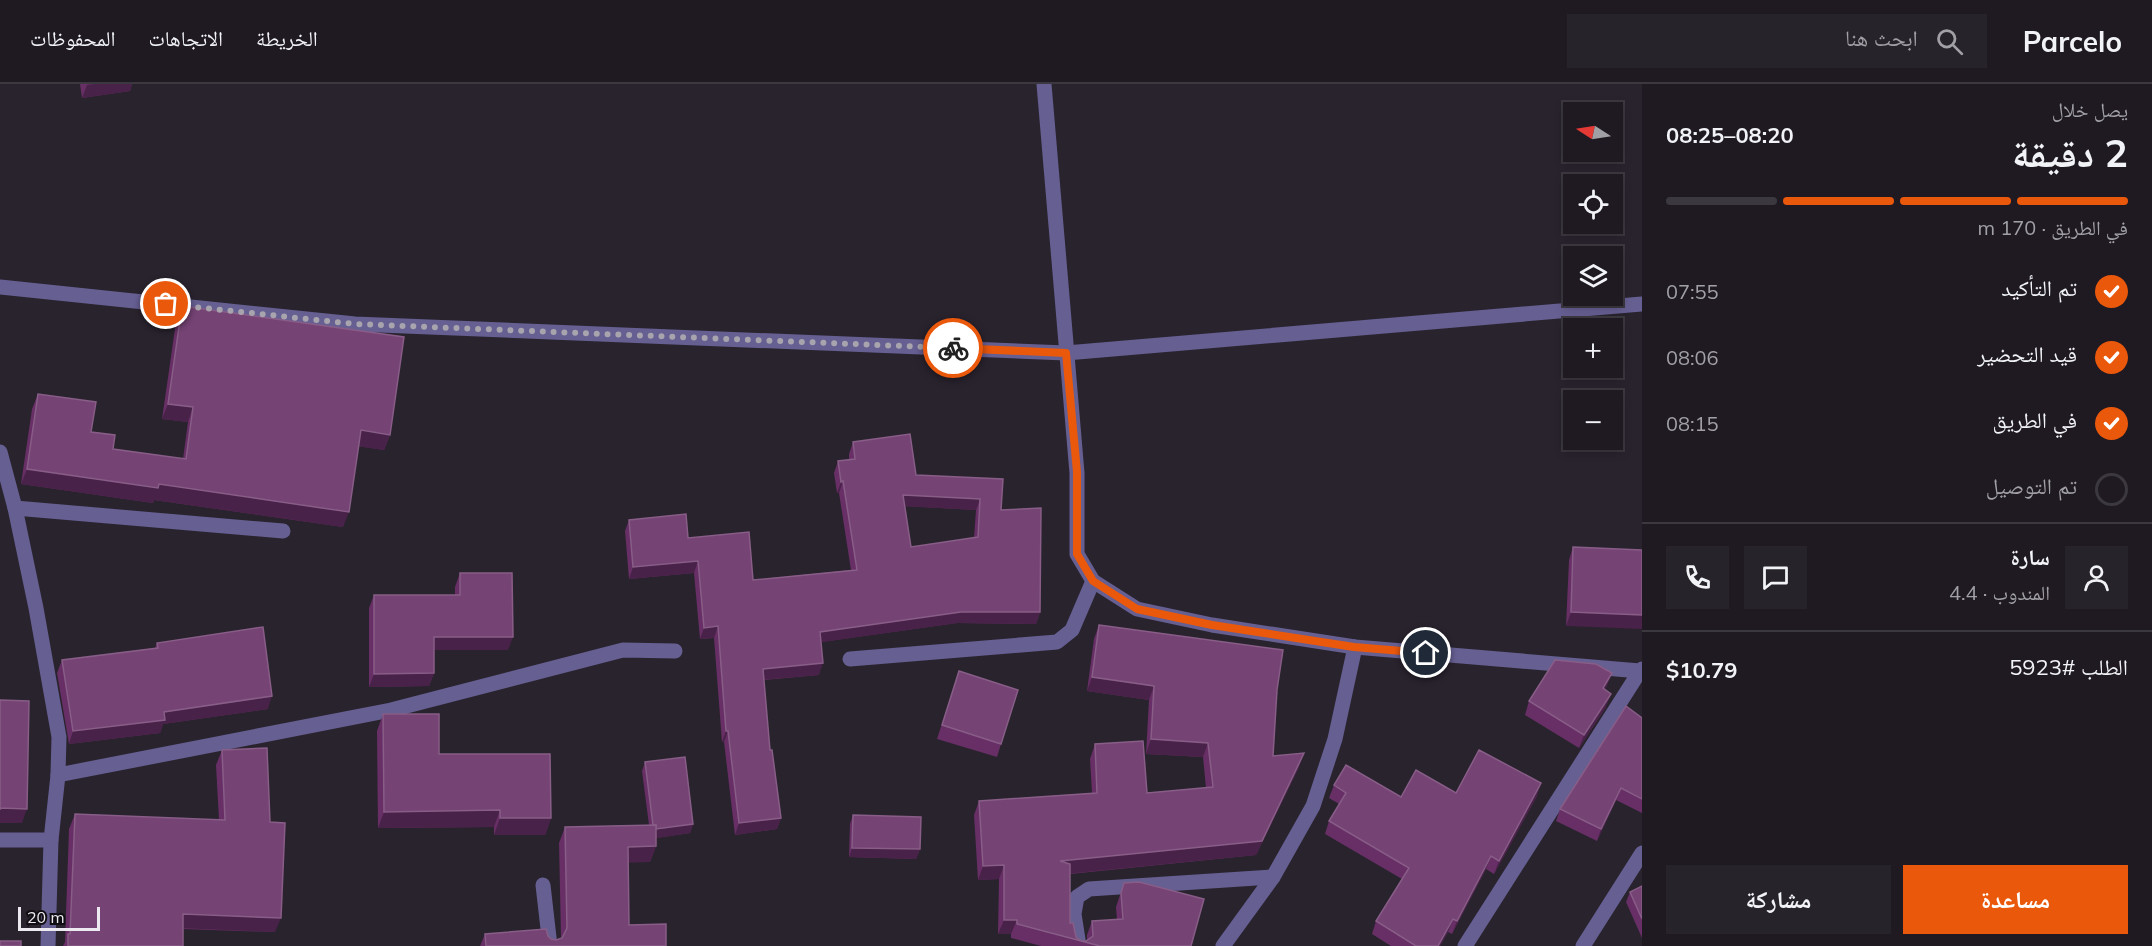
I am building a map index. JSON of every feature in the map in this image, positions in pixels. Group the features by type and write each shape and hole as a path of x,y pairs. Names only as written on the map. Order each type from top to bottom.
{"street":[{"path":"1044,84 1077,472 1077,554 1093,581 1137,609 1212,625 1354,647 1641,670 1465,946"},
{"path":"0,287 355,324 1066,353 1642,304"},
{"path":"0,452 15,508 36,608 59,737 58,775 51,840 48,946"},
{"path":"15,508 283,531"},
{"path":"850,658 1057,642 1072,630 1093,581"},
{"path":"1223,946 1273,877 1313,806 1335,739 1354,647"},
{"path":"58,775 391,710 623,650 675,651"},
{"path":"0,840 51,840"},
{"path":"1584,946 1642,853"},
{"path":"1079,946 1074,914 1077,897 1089,889 1273,877"},
{"path":"543,885 550,946"}],"building":[{"path":"182,306 404,337 390,435 361,430 349,512 159,484 158,488 27,469 38,394 96,402 91,432 115,435 113,449 186,459 193,407 168,404"},
{"path":"910,434 916,475 1003,479 1001,510 1041,508 1040,612 961,612 820,632 823,663 763,669 770,750 772,750 781,818 739,823 728,731 726,731 718,626 704,628 698,561 633,567 629,520 686,514 688,538 749,532 753,580 857,570 838,461 855,459 853,442","holes":["903,495 980,499 978,537 911,547"]},
{"path":"1573,547 1642,550 1642,615 1571,612"},
{"path":"460,573 512,573 513,637 434,637 434,673 374,674 374,595 460,595"},
{"path":"1099,625 1283,650 1277,690 1273,756 1304,753 1262,841 1060,861 1070,864 1070,923 1073,923 1076,937 1081,941 1017,924 1017,920 1004,920 1004,865 983,866 979,801 1097,793 1095,744 1143,741 1147,793 1213,787 1208,743 1151,739 1154,686 1092,677"},
{"path":"263,627 272,696 164,712 165,720 73,731 62,660 158,648 157,643"},
{"path":"1555,660 1596,664 1612,673 1603,688 1611,694 1584,735 1529,701"},
{"path":"959,671 1018,690 1001,744 942,725"},
{"path":"0,700 29,701 27,809 0,808"},
{"path":"1626,706 1642,718 1642,799 1621,788 1601,829 1560,809"},
{"path":"383,714 439,714 439,754 550,754 551,818 500,818 500,810 384,812"},
{"path":"267,748 270,822 285,823 281,918 183,914 183,946 68,946 75,814 225,820 222,750"},
{"path":"1479,750 1541,783 1499,861 1491,856 1457,921 1453,919 1438,946 1416,946 1376,921 1409,868 1329,821 1346,793 1334,785 1346,765 1401,797 1416,770 1456,793"},
{"path":"685,757 693,824 656,829 656,825 653,825 645,762"},
{"path":"853,815 921,817 920,849 852,848"},
{"path":"656,825 656,846 628,847 629,925 666,924 666,946 486,946 485,934 546,929 551,939 562,938 567,928 565,827"},
{"path":"1139,882 1204,899 1191,946 1100,946 1081,941 1086,941 1093,936 1092,921 1123,919 1121,893 1124,883"},
{"path":"1642,886 1642,919 1630,892"},
{"path":"0,941 21,941 21,946 0,946"}],"way so far":[{"path":"166,304 355,324 953,348"}],"route":[{"path":"953,348 1066,353 1077,472 1077,554 1093,581 1137,609 1212,625 1354,647 1426,653"}]}
